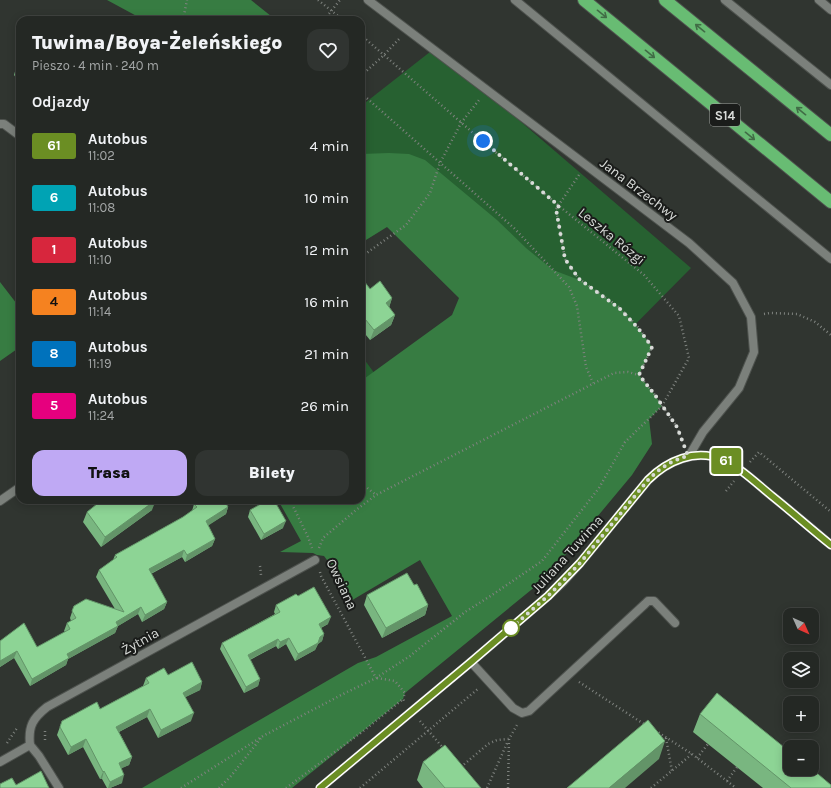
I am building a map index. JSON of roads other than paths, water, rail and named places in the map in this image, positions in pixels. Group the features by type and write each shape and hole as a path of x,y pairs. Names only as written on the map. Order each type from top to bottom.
{"highway":[{"path":"665,0 831,135"},
{"name":"S14","path":"586,1 831,202"}],"street":[{"name":"Jana Brzechwy","path":"368,0 689,243 733,283 751,317 754,352 738,388 703,432 688,456"},
{"path":"516,0 831,259"},
{"path":"725,0 831,86"},
{"path":"819,0 831,10"},
{"path":"0,124 4,124 16,133"},
{"name":"Juliana Tuwima","path":"320,788 548,596 580,563 653,474 671,462 688,456 706,456 714,457 727,462 744,474 831,545"},
{"path":"0,501 16,490"},
{"name":"Żytnia","path":"30,745 29,735 32,725 38,714 47,707 315,560"},
{"path":"471,662 513,708 522,714 529,710 648,601 654,601 675,623"},
{"path":"0,762 30,745 40,756 59,788"}]}
